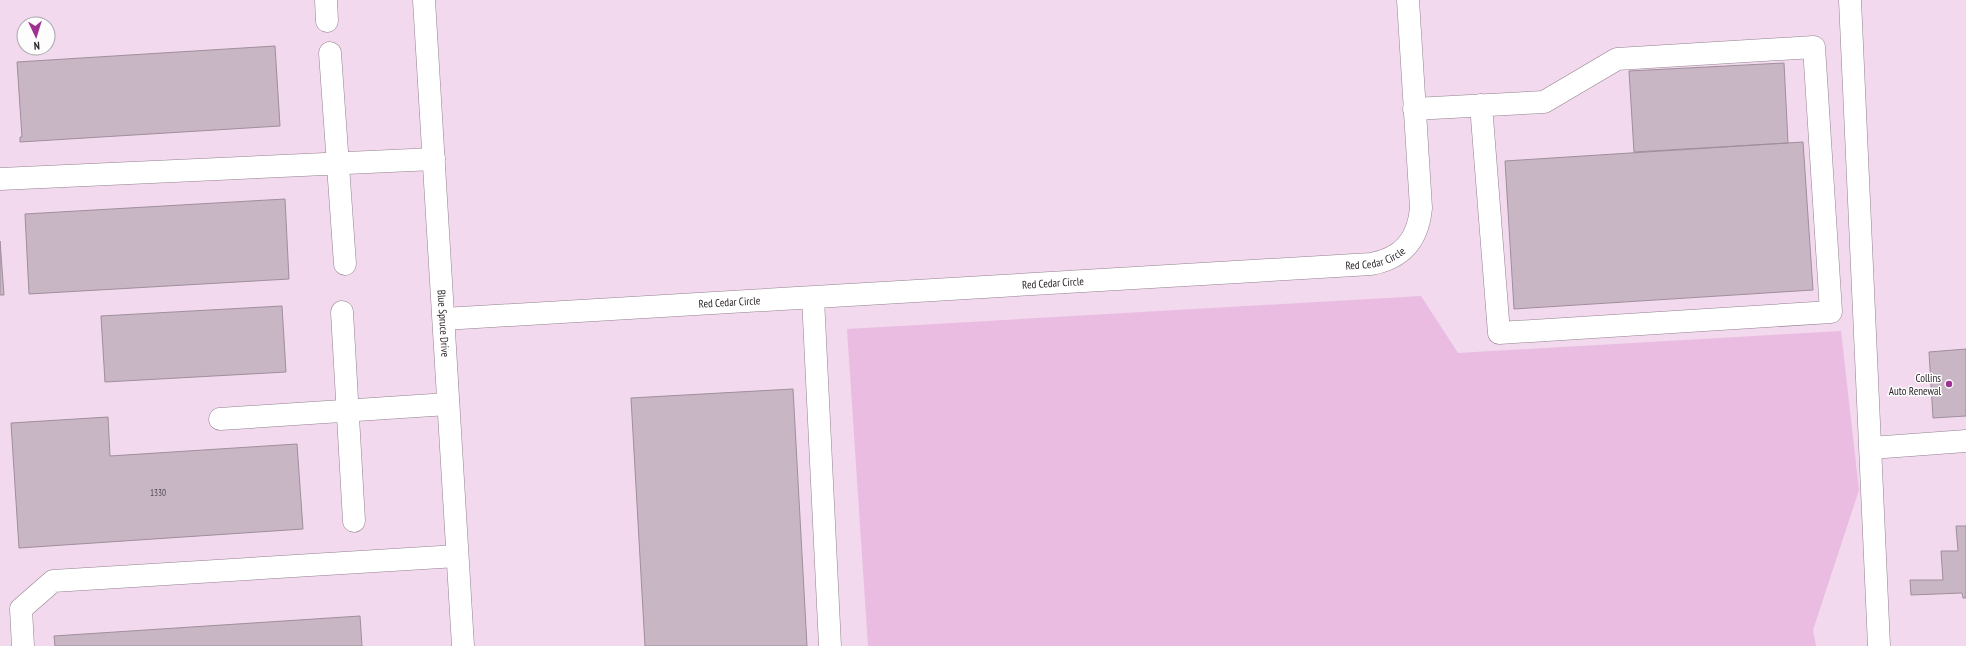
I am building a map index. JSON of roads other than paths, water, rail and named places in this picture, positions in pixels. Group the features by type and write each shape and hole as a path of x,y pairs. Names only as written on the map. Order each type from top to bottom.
{"street":[{"path":"326,0 327,22"},
{"name":"Blue Spruce Drive","path":"424,0 463,646"},
{"name":"Red Cedar Circle","path":"444,319 1347,266 1383,262 1403,250 1417,231 1420,220 1421,208 1408,0"},
{"path":"1850,0 1879,646"},
{"path":"1414,109 1481,105 1544,102 1617,59 1814,47 1831,312 1499,334 1481,105"},
{"path":"330,53 345,264"},
{"path":"0,179 434,159"},
{"path":"812,298 830,646"},
{"path":"342,312 354,521"},
{"path":"220,419 448,404"},
{"path":"1871,448 1966,441"},
{"path":"24,646 21,609 53,581 457,556"}],"place":[{"name":"Collins Auto Renewal","path":"1949,384"}]}
